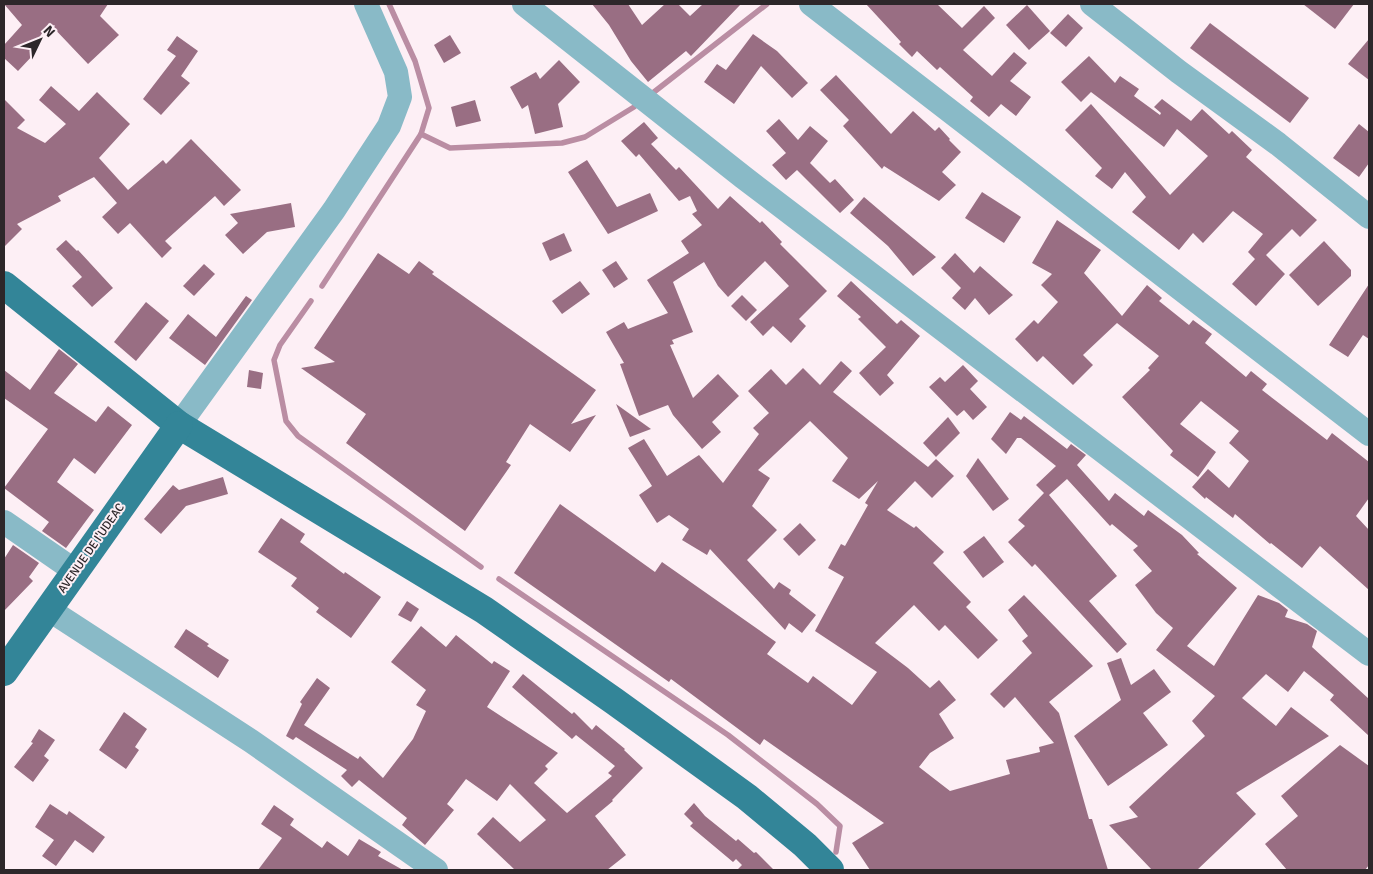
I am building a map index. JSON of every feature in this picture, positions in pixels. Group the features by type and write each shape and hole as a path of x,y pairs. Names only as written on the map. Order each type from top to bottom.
{"main road":[{"path":"4,285 179,424 484,610 747,797 805,845 830,870"},
{"name":"AVENUE DE I'UDEAC","path":"4,672 179,424"}],"street":[{"path":"179,424 334,210 389,126 400,97 396,72 366,4"},
{"path":"524,4 743,177 1369,654"},
{"path":"811,4 1369,434"},
{"path":"1092,4 1278,144 1369,217"},
{"path":"4,522 75,571"},
{"path":"48,609 251,741 436,870"}],"building":[{"path":"4,4 108,4 100,16 119,35 88,64 49,23 30,51 34,54 18,71 4,58 4,45 22,25"},
{"path":"592,4 628,4 642,25 665,4 678,4 690,16 703,4 741,4 691,56 686,51 648,82 631,61 609,25"},
{"path":"866,4 937,4 962,28 984,6 995,18 963,50 992,76 1014,52 1027,63 1010,81 1031,97 1016,116 1001,104 989,117 970,101 973,97 940,67 937,70 917,51 912,57 899,44 901,42"},
{"path":"1303,4 1354,4 1335,29"},
{"path":"1027,5 1050,31 1029,50 1006,25"},
{"path":"1068,14 1083,28 1066,47 1050,33"},
{"path":"1210,23 1309,98 1290,123 1190,48"},
{"path":"753,34 777,51 808,83 792,98 761,66 734,104 704,82 717,64 726,70"},
{"path":"450,35 461,53 444,63 434,45"},
{"path":"177,36 198,51 181,76 190,83 161,115 143,99 176,56 167,50"},
{"path":"1369,39 1369,80 1348,64"},
{"path":"1089,56 1115,83 1120,76 1139,89 1134,96 1160,115 1161,113 1154,107 1162,99 1191,121 1202,109 1229,134 1232,131 1252,150 1246,157 1317,220 1300,237 1292,229 1266,255 1285,274 1256,306 1232,284 1255,259 1248,252 1263,234 1233,211 1203,243 1193,233 1179,250 1132,212 1146,197 1125,172 1112,189 1095,176 1102,168 1065,130 1091,104 1170,195 1208,156 1177,129 1164,147 1091,92 1081,102 1061,82"},
{"path":"559,60 580,82 558,104 563,127 535,134 528,105 522,109 510,87 536,72 540,79"},
{"path":"836,75 891,134 913,111 935,131 939,127 961,152 942,172 956,185 939,201 884,166 882,169 843,126 849,120 820,90"},
{"path":"51,86 79,111 97,92 130,124 99,158 128,190 163,160 166,164 191,139 241,190 224,206 215,196 165,241 172,248 162,258 130,223 118,234 102,217 117,203 94,177 58,196 61,201 17,224 22,229 4,247 4,99 25,120 17,128 45,143 66,124 39,100"},
{"path":"475,100 481,121 456,127 451,107"},
{"path":"779,119 798,140 810,126 828,141 810,163 830,183 835,179 854,200 840,213 797,170 786,180 772,165 786,153 766,131"},
{"path":"644,122 658,138 651,144 676,170 679,167 718,209 730,196 760,223 762,221 782,242 780,244 827,291 799,319 806,326 791,343 773,326 763,336 750,322 789,286 765,261 728,297 718,286 704,262 673,282 693,332 672,340 674,344 670,345 693,398 718,374 739,396 712,422 721,432 702,449 673,415 668,405 639,416 620,364 624,363 606,332 624,322 628,329 668,313 647,280 689,253 681,241 702,225 692,214 697,211 690,196 679,201 639,154 636,157 621,141"},
{"path":"1359,124 1369,132 1369,163 1359,177 1333,158"},
{"path":"587,160 617,207 650,193 658,211 608,234 568,172"},
{"path":"982,192 1021,217 1004,243 965,218"},
{"path":"864,197 936,257 913,276 888,246 850,213"},
{"path":"291,203 295,227 267,232 243,254 225,235 238,223 230,214"},
{"path":"1057,220 1101,250 1084,273 1122,316 1147,285 1162,298 1159,301 1189,325 1193,320 1212,334 1205,343 1246,377 1251,371 1267,384 1262,390 1327,440 1332,433 1369,462 1369,498 1356,516 1369,530 1369,590 1320,546 1302,568 1235,514 1233,518 1206,497 1205,499 1192,487 1208,469 1229,488 1249,461 1229,443 1239,431 1201,401 1180,424 1216,452 1198,477 1170,455 1173,451 1122,397 1150,370 1148,368 1159,356 1117,323 1083,355 1093,365 1073,385 1043,356 1037,362 1015,339 1034,320 1038,324 1058,302 1041,285 1052,274 1032,263"},
{"path":"564,233 572,251 550,261 542,243"},
{"path":"66,240 78,250 113,288 92,307 72,286 82,277 56,249"},
{"path":"1324,241 1351,270 1351,276 1318,306 1289,275"},
{"path":"378,253 409,274 419,261 434,272 432,274 596,390 571,424 596,415 570,452 530,424 506,462 511,465 465,531 346,443 366,414 301,368 335,362 314,348"},
{"path":"955,253 974,273 980,266 1013,295 989,315 975,298 965,310 952,298 961,288 941,268"},
{"path":"616,261 628,279 614,288 602,270"},
{"path":"204,264 215,274 194,296 183,286"},
{"path":"580,281 590,294 562,314 552,301"},
{"path":"851,281 897,324 901,320 920,336 887,375 894,383 880,396 859,373 886,347 858,319 861,317 837,296"},
{"path":"1369,284 1369,339 1363,335 1348,357 1329,345"},
{"path":"742,295 757,310 746,321 731,306"},
{"path":"246,296 252,300 205,365 169,338 188,314 216,337"},
{"path":"146,302 169,321 136,361 114,342"},
{"path":"59,349 78,364 54,393 96,422 108,406 132,425 95,474 74,458 57,482 94,510 66,548 42,531 49,522 4,488 48,429 4,398 4,370 30,390"},
{"path":"841,361 852,371 833,392 928,467 936,459 954,476 932,498 915,481 887,510 914,528 916,526 944,552 933,563 971,602 966,607 998,640 978,659 945,625 939,631 914,605 875,643 908,668 930,688 939,680 956,700 939,714 954,738 930,753 919,767 950,791 1010,774 1006,760 1040,752 1039,747 1054,743 1015,697 1004,708 990,694 1032,653 1022,641 1028,636 1008,610 1024,595 1093,666 1049,702 1059,713 1089,819 1092,819 1108,870 870,870 852,843 884,823 764,739 760,745 671,679 669,682 514,573 560,504 655,572 662,562 776,642 767,654 808,683 813,676 852,705 877,672 815,631 844,577 828,568 841,544 845,546 868,505 865,503 878,481 859,499 832,481 848,458 810,421 758,470 770,478 752,506 777,530 747,560 774,589 779,582 791,590 789,594 816,615 802,633 789,623 785,630 710,549 707,555 682,540 689,529 669,515 657,523 639,495 652,486 628,448 644,439 667,476 699,455 723,483 759,434 753,428 769,413 748,391 771,369 786,385 803,368 820,385"},
{"path":"963,365 978,381 970,389 987,407 973,420 964,410 957,416 929,387 940,377 945,382"},
{"path":"249,370 263,373 261,389 247,387"},
{"path":"616,404 651,429 630,437"},
{"path":"1010,412 1021,420 1024,416 1067,449 1071,444 1086,455 1077,465 1109,501 1115,493 1144,516 1148,510 1182,535 1199,553 1197,554 1237,588 1187,646 1214,666 1258,595 1279,603 1288,610 1285,617 1307,624 1317,631 1312,647 1369,699 1369,736 1330,700 1334,695 1304,671 1288,692 1266,674 1242,698 1276,726 1291,707 1329,736 1236,793 1256,814 1197,870 1152,870 1109,825 1138,817 1129,807 1205,736 1192,721 1215,696 1156,650 1173,628 1156,613 1135,585 1152,571 1133,550 1138,546 1112,524 1110,526 1067,479 1049,495 1117,576 1089,601 1127,644 1117,653 1035,564 1032,567 1008,542 1025,526 1018,520 1044,493 1036,485 1056,466 1021,438 1017,438 1006,454 991,439"},
{"path":"948,417 960,433 936,457 923,443"},
{"path":"978,458 1009,499 993,511 966,476"},
{"path":"223,477 228,494 186,506 161,534 144,519 173,485 179,490"},
{"path":"281,518 305,534 300,542 344,574 345,572 381,597 351,638 316,612 319,608 291,586 297,578 258,552"},
{"path":"800,523 816,540 799,556 783,539"},
{"path":"984,536 1004,562 983,578 963,552"},
{"path":"13,545 39,563 29,577 33,581 4,611 4,559"},
{"path":"407,601 419,609 411,622 398,615"},
{"path":"421,626 446,647 456,635 492,664 494,661 510,671 487,707 558,753 545,766 548,769 534,783 567,813 612,776 608,773 615,766 576,735 572,739 512,687 523,674 572,714 574,712 592,730 596,725 625,749 643,768 613,801 595,816 626,855 607,870 515,870 477,834 493,817 520,842 546,820 510,784 497,801 466,779 447,804 454,810 425,845 402,825 407,818 359,780 352,787 341,776 347,770 296,737 293,740 286,736 302,704 300,702 317,678 330,688 304,725 358,759 360,756 383,778 413,739 426,711 416,705 426,690 391,662"},
{"path":"186,629 209,644 207,646 229,660 218,678 174,647"},
{"path":"1121,658 1131,685 1154,669 1171,692 1143,713 1168,745 1108,786 1074,736 1121,700 1107,663"},
{"path":"124,712 147,729 135,747 139,750 126,769 99,750"},
{"path":"39,729 55,740 44,756 49,760 33,782 14,767 33,743 31,742"},
{"path":"1340,745 1369,766 1369,865 1365,870 1287,870 1265,844 1298,816 1281,796"},
{"path":"694,803 705,816 736,841 738,839 754,853 756,852 774,870 737,870 742,865 736,859 733,862 690,826 693,823 684,814"},
{"path":"50,804 67,815 69,811 105,837 93,853 75,840 56,866 42,856 54,840 35,827"},
{"path":"274,805 294,819 290,825 322,848 327,841 348,856 359,839 381,852 378,856 403,870 258,870 282,838 261,824"}],"waterway":[{"path":"322,286 421,134 429,108 415,61 389,4"},
{"path":"654,92 767,4"},
{"path":"421,134 450,148 562,143 585,137 634,107"},
{"path":"311,301 280,345 274,360 286,421 298,436 481,567"},
{"path":"499,579 728,735 817,804 840,826 836,852"}]}
